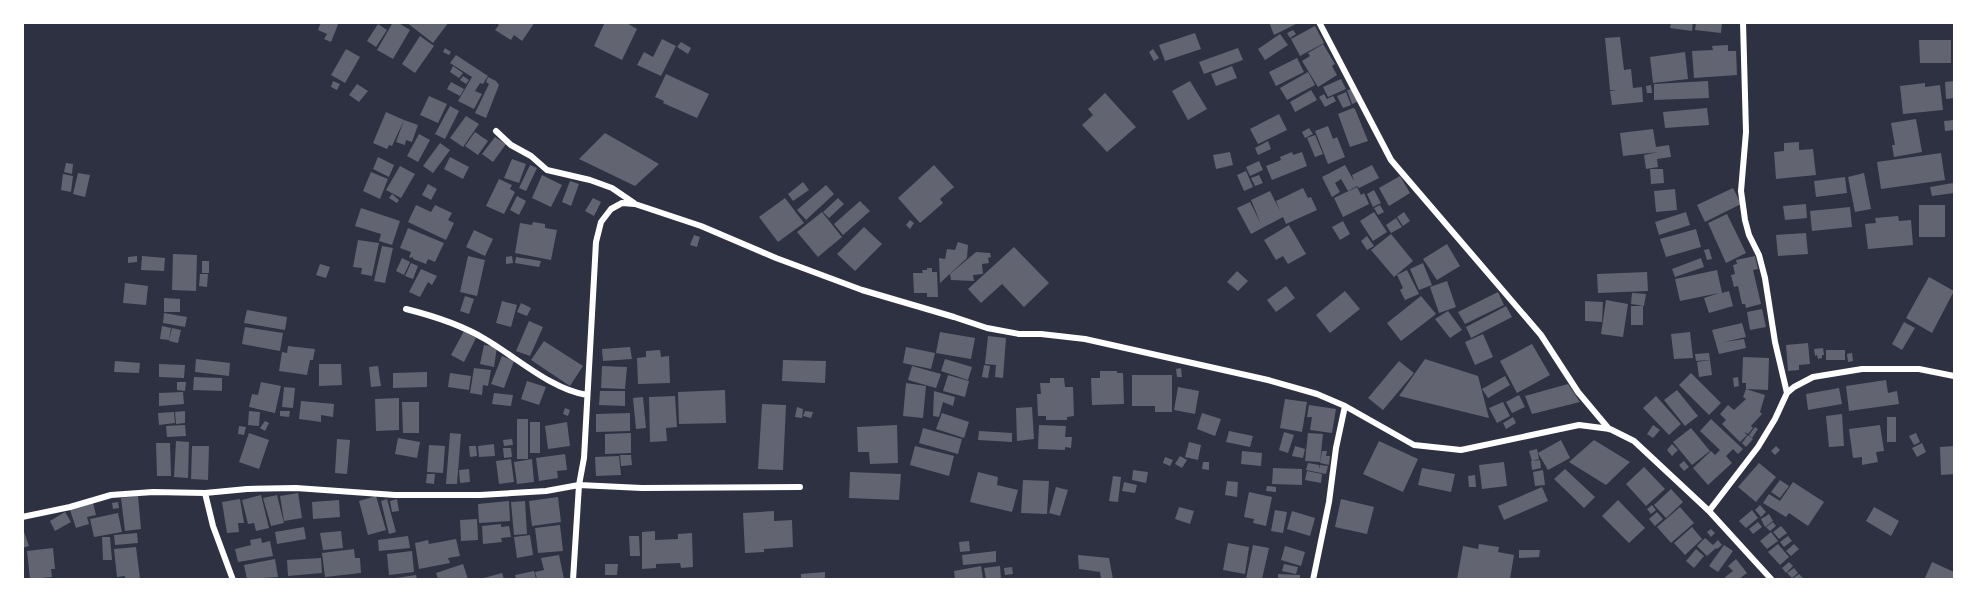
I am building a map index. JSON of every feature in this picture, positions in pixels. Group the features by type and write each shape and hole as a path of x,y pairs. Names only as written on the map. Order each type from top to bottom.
{"street":[{"path":"1319,22 1391,160 1541,335 1578,392 1610,429"},
{"path":"1743,22 1746,132 1742,191 1745,220 1749,235 1759,255 1765,278 1775,342 1787,393"},
{"path":"496,131 511,145 531,156 547,170 590,180 612,188 635,204"},
{"path":"573,579 579,485 584,458 596,242 601,222 611,209 622,203 635,204 701,226 776,258 862,290 987,328 1019,334 1085,339 1268,380 1317,394 1344,406 1414,445 1461,450 1580,425 1610,429 1634,441 1709,511 1772,579"},
{"path":"406,309 446,319 484,338 554,384 571,393 586,395"},
{"path":"1709,511 1758,447 1787,393 1813,377 1862,369 1919,369 1954,376"},
{"path":"1313,579 1329,502 1344,406"},
{"path":"22,517 70,507 111,495 153,492 205,493 296,488 395,495 480,495 546,491 579,485 642,488 800,487"},
{"path":"205,493 213,526 233,579"}],"building":[{"path":"321,22 339,22 331,42 324,39 327,34 318,30"},
{"path":"393,22 410,30 393,59 377,50"},
{"path":"406,22 449,22 433,43"},
{"path":"495,22 535,22 522,41 514,35 511,40 495,30 499,25"},
{"path":"605,22 625,22 637,29 622,60 594,46"},
{"path":"1269,22 1300,22 1274,35"},
{"path":"1671,22 1693,22 1692,31 1670,28"},
{"path":"1696,22 1722,22 1721,33 1695,30"},
{"path":"378,24 387,30 376,47 367,41"},
{"path":"1315,26 1324,43 1300,56 1291,39"},
{"path":"1293,30 1296,34 1290,38 1287,33"},
{"path":"1195,33 1201,49 1165,61 1159,45"},
{"path":"1280,34 1288,45 1265,60 1258,49"},
{"path":"420,36 434,46 415,73 402,64"},
{"path":"1620,37 1624,70 1631,69 1633,88 1642,87 1643,102 1612,105 1610,91 1617,90 1610,90 1605,38"},
{"path":"662,39 676,46 661,76 637,65 644,52 653,57"},
{"path":"1919,40 1951,40 1951,63 1920,63"},
{"path":"681,42 691,48 688,54 677,47"},
{"path":"1323,44 1335,64 1332,66 1337,75 1318,87 1302,61 1310,56 1308,53"},
{"path":"1728,45 1728,51 1736,51 1737,75 1694,78 1692,51 1713,50 1712,46"},
{"path":"445,48 451,52 449,55 443,52"},
{"path":"1238,48 1243,60 1204,74 1199,62"},
{"path":"346,49 360,57 345,83 331,75"},
{"path":"1153,49 1159,58 1154,61 1149,52"},
{"path":"1685,52 1688,79 1653,83 1650,57"},
{"path":"456,55 488,76 475,91 482,94 474,109 458,101 472,77 450,63"},
{"path":"1297,58 1304,72 1276,86 1269,72"},
{"path":"453,66 463,73 459,78 450,72"},
{"path":"1232,66 1237,78 1216,86 1211,74"},
{"path":"1308,72 1315,85 1287,100 1280,88"},
{"path":"666,74 709,94 697,118 655,97"},
{"path":"463,76 469,80 466,84 460,80"},
{"path":"488,77 499,85 486,118 475,113 489,84 486,82"},
{"path":"1341,79 1346,89 1328,97 1323,87"},
{"path":"333,81 340,84 337,90 331,87"},
{"path":"1190,81 1207,109 1188,120 1172,91"},
{"path":"1708,81 1709,98 1654,100 1654,84"},
{"path":"1954,81 1954,98 1946,99 1945,82"},
{"path":"451,82 464,89 460,96 447,89"},
{"path":"1925,83 1925,87 1940,85 1943,110 1903,114 1900,86"},
{"path":"357,84 368,91 359,102 349,95"},
{"path":"1651,85 1652,93 1647,93 1646,86"},
{"path":"1353,89 1357,102 1352,104 1347,90"},
{"path":"1311,90 1317,100 1295,112 1290,102"},
{"path":"1346,92 1351,105 1343,108 1337,96"},
{"path":"1105,93 1136,127 1107,152 1082,125 1093,115 1088,109"},
{"path":"1324,94 1327,99 1333,96 1336,101 1325,107 1319,97"},
{"path":"429,96 447,104 438,123 420,115"},
{"path":"450,106 459,111 445,139 435,134"},
{"path":"1353,108 1368,141 1350,147 1338,114"},
{"path":"1707,108 1709,125 1665,128 1663,112"},
{"path":"386,112 404,120 392,146 389,145 387,149 373,143"},
{"path":"1279,114 1287,130 1258,144 1250,129"},
{"path":"466,116 479,124 463,147 450,138"},
{"path":"1916,119 1922,152 1894,157 1892,145 1895,145 1891,123"},
{"path":"404,120 418,125 412,142 406,140 405,145 396,142"},
{"path":"1954,120 1954,130 1945,131 1944,121"},
{"path":"1328,126 1333,139 1337,137 1345,157 1328,164 1315,131"},
{"path":"1309,128 1313,134 1305,138 1302,132"},
{"path":"1653,129 1656,147 1669,145 1671,157 1657,159 1658,167 1646,169 1644,155 1658,152 1623,156 1620,133"},
{"path":"475,132 488,141 478,155 465,146"},
{"path":"605,133 659,164 635,186 579,159"},
{"path":"419,134 430,140 418,162 407,156"},
{"path":"1315,135 1323,154 1315,157 1307,138"},
{"path":"495,137 506,144 493,162 482,154"},
{"path":"1268,141 1271,149 1258,155 1255,148"},
{"path":"1799,142 1799,150 1813,149 1816,175 1776,179 1774,152 1784,151 1784,143"},
{"path":"440,143 450,150 433,173 423,166"},
{"path":"1230,152 1233,165 1216,169 1213,155"},
{"path":"1292,152 1293,155 1302,152 1307,166 1272,180 1266,166 1281,160 1280,157"},
{"path":"1941,153 1945,180 1881,189 1877,162"},
{"path":"378,157 394,165 389,177 373,169"},
{"path":"450,157 469,167 463,179 444,169"},
{"path":"512,159 526,164 519,183 504,178"},
{"path":"1259,161 1263,170 1250,176 1246,167"},
{"path":"66,163 73,164 72,174 64,172"},
{"path":"530,165 537,168 526,191 519,188"},
{"path":"934,165 954,187 940,199 943,203 920,223 898,198"},
{"path":"1345,165 1354,181 1352,175 1372,165 1379,178 1348,191 1341,179 1335,183 1340,192 1332,197 1322,177"},
{"path":"400,166 415,174 401,198 386,190"},
{"path":"1650,169 1663,169 1664,183 1651,184"},
{"path":"1246,171 1253,187 1244,191 1237,175"},
{"path":"371,172 388,179 380,199 363,191"},
{"path":"78,173 90,175 85,197 73,194"},
{"path":"1864,173 1871,209 1855,212 1848,177"},
{"path":"63,174 73,176 71,192 61,190"},
{"path":"542,175 562,185 551,207 532,198"},
{"path":"1259,175 1263,183 1255,186 1251,178"},
{"path":"1400,176 1410,193 1389,206 1379,188"},
{"path":"1845,177 1847,193 1816,197 1814,181"},
{"path":"499,179 512,185 510,189 515,192 504,214 486,206"},
{"path":"570,181 579,184 571,206 562,202"},
{"path":"803,182 809,190 793,201 788,194"},
{"path":"1953,183 1954,193 1932,196 1930,187"},
{"path":"428,184 437,189 431,200 422,195"},
{"path":"826,185 834,194 806,220 797,210"},
{"path":"1357,187 1361,195 1364,193 1369,204 1343,217 1334,198"},
{"path":"1303,188 1308,198 1311,197 1317,210 1286,224 1283,217 1251,234 1237,208 1250,202 1261,224 1251,200 1270,191 1280,211 1276,201"},
{"path":"1733,188 1741,204 1705,222 1697,205"},
{"path":"1675,189 1677,210 1656,212 1654,191"},
{"path":"1374,190 1381,203 1373,207 1367,194"},
{"path":"392,194 399,200 397,203 389,198"},
{"path":"517,196 526,201 519,215 510,210"},
{"path":"593,198 601,202 594,216 585,211"},
{"path":"785,198 804,223 778,242 759,217"},
{"path":"838,198 844,204 829,218 823,212"},
{"path":"860,201 870,211 843,235 834,224"},
{"path":"1806,204 1807,218 1785,220 1783,206"},
{"path":"416,205 431,212 435,205 452,213 448,220 454,223 446,240 408,222"},
{"path":"1380,205 1384,212 1378,215 1374,208"},
{"path":"1919,205 1945,205 1945,237 1919,237"},
{"path":"1850,207 1852,227 1812,231 1810,211"},
{"path":"361,208 400,221 392,245 379,241 381,234 355,226"},
{"path":"822,212 842,237 818,257 797,232"},
{"path":"1374,212 1387,232 1373,241 1360,221"},
{"path":"1404,212 1410,221 1403,226 1397,217"},
{"path":"1686,212 1690,225 1659,235 1655,222"},
{"path":"1727,214 1746,253 1726,263 1708,223"},
{"path":"1898,216 1899,221 1911,220 1913,245 1868,249 1865,224 1876,223 1875,218"},
{"path":"1396,218 1402,227 1391,233 1386,225"},
{"path":"910,220 914,223 910,229 906,225"},
{"path":"1343,221 1350,234 1340,240 1332,227"},
{"path":"533,222 545,224 545,228 557,230 551,260 515,253 520,223 532,225"},
{"path":"1289,225 1306,254 1288,264 1283,256 1276,260 1264,240"},
{"path":"864,227 882,244 855,271 837,254"},
{"path":"408,228 444,243 435,262 428,259 426,264 413,257 409,258 411,252 400,248"},
{"path":"1696,229 1701,247 1666,257 1660,239"},
{"path":"474,230 493,239 485,256 466,247"},
{"path":"1806,233 1808,254 1778,256 1776,235"},
{"path":"1391,234 1413,261 1394,277 1371,250"},
{"path":"694,235 700,237 697,247 690,245"},
{"path":"1367,236 1374,246 1367,250 1361,241"},
{"path":"358,240 379,243 372,276 361,274 362,268 353,267"},
{"path":"958,242 968,245 967,258 940,283 939,258 945,259 947,249 955,250"},
{"path":"1447,244 1460,266 1437,280 1423,259"},
{"path":"382,246 393,248 385,283 374,281"},
{"path":"1014,247 1049,283 1024,307 1002,284 981,303 968,289"},
{"path":"1709,249 1712,259 1707,260 1704,250"},
{"path":"976,252 990,253 989,263 982,264 983,274 973,275 974,281 951,280 950,274"},
{"path":"173,254 197,255 196,291 172,290"},
{"path":"137,256 137,262 128,263 128,257"},
{"path":"142,256 165,258 164,271 141,270"},
{"path":"468,256 485,260 477,296 460,292"},
{"path":"512,256 513,263 506,264 506,257"},
{"path":"1755,256 1758,269 1753,270 1761,304 1746,308 1745,304 1742,304 1738,286 1734,287 1731,275 1735,274 1733,265 1737,264 1736,260"},
{"path":"516,257 541,261 539,267 515,263"},
{"path":"402,258 410,262 404,275 396,271"},
{"path":"1701,258 1704,267 1675,277 1672,269"},
{"path":"202,261 209,261 209,273 202,273"},
{"path":"411,263 418,266 413,279 405,276"},
{"path":"1423,263 1432,285 1419,290 1410,269"},
{"path":"320,264 330,267 326,278 316,275"},
{"path":"927,268 932,268 932,272 937,272 938,297 927,297 927,293 914,293 913,273 923,273 922,270 927,270"},
{"path":"421,269 437,276 432,285 428,282 420,297 409,292"},
{"path":"1407,270 1419,294 1405,300 1397,275"},
{"path":"1717,270 1722,293 1729,291 1733,306 1709,313 1704,298 1719,293 1680,301 1675,279"},
{"path":"1237,271 1248,281 1238,291 1227,282"},
{"path":"1647,272 1648,291 1598,293 1597,274"},
{"path":"200,274 208,274 207,287 199,286"},
{"path":"1929,277 1954,291 1932,333 1906,318"},
{"path":"1447,281 1456,307 1439,313 1430,287"},
{"path":"125,283 148,286 146,305 123,303"},
{"path":"1286,286 1295,298 1276,312 1267,300"},
{"path":"1345,291 1360,309 1330,333 1316,315"},
{"path":"1498,292 1504,305 1465,324 1458,312"},
{"path":"1632,293 1646,294 1644,306 1631,304"},
{"path":"465,296 474,299 469,314 460,311"},
{"path":"1421,296 1436,314 1401,341 1387,323"},
{"path":"164,298 180,299 180,312 164,312"},
{"path":"1606,300 1628,304 1623,337 1601,334"},
{"path":"502,301 517,305 511,327 496,323"},
{"path":"1585,301 1603,302 1602,322 1585,321"},
{"path":"521,303 531,308 527,316 517,312"},
{"path":"1506,306 1512,317 1471,338 1466,327"},
{"path":"1631,306 1643,306 1643,325 1631,325"},
{"path":"1762,309 1766,327 1750,330 1747,312"},
{"path":"247,310 287,317 285,330 244,323"},
{"path":"1448,311 1462,330 1450,338 1435,319"},
{"path":"164,313 187,317 185,327 163,323"},
{"path":"529,321 543,327 530,356 516,351"},
{"path":"1904,322 1915,328 1902,350 1892,344"},
{"path":"1742,323 1746,337 1724,342 1744,339 1746,348 1719,354 1712,330"},
{"path":"162,326 171,328 169,340 160,339"},
{"path":"245,327 283,333 280,351 242,344"},
{"path":"172,328 181,330 178,343 169,341"},
{"path":"464,331 476,338 464,362 451,355"},
{"path":"940,332 975,338 971,359 936,353"},
{"path":"1690,332 1693,358 1674,359 1671,334"},
{"path":"1483,334 1493,357 1475,365 1465,342"},
{"path":"988,336 1006,338 1003,378 995,377 996,365 985,364"},
{"path":"544,341 583,366 570,386 531,360"},
{"path":"1808,343 1810,364 1799,365 1799,370 1788,371 1786,345"},
{"path":"1532,344 1550,375 1517,393 1500,361"},
{"path":"484,345 497,347 494,367 480,364"},
{"path":"288,346 315,349 307,375 279,371 282,352 287,353"},
{"path":"630,347 632,359 603,361 602,349"},
{"path":"906,347 935,353 931,369 903,363"},
{"path":"1823,348 1824,355 1818,359 1814,349"},
{"path":"660,350 661,357 669,356 670,383 638,384 637,358 646,357 646,351"},
{"path":"1826,350 1845,350 1845,360 1826,360"},
{"path":"1709,353 1710,360 1696,361 1695,354"},
{"path":"1852,353 1853,361 1848,362 1847,354"},
{"path":"502,356 514,361 504,388 491,384"},
{"path":"1743,357 1769,358 1768,390 1746,389 1746,383 1742,383"},
{"path":"196,359 230,363 229,376 195,372"},
{"path":"945,359 972,367 968,380 941,371"},
{"path":"1425,359 1478,376 1489,418 1399,396"},
{"path":"783,360 826,361 825,383 782,381"},
{"path":"1710,360 1712,375 1699,377 1697,362"},
{"path":"115,361 140,363 139,373 114,372"},
{"path":"1399,361 1414,373 1383,410 1368,398"},
{"path":"159,364 185,365 184,378 159,377"},
{"path":"319,364 341,364 342,385 319,386"},
{"path":"984,365 990,366 988,378 982,377"},
{"path":"378,366 381,386 371,387 369,367"},
{"path":"602,366 627,367 625,389 601,388"},
{"path":"912,366 941,374 936,388 908,380"},
{"path":"474,368 491,370 488,386 483,385 482,395 470,393"},
{"path":"1181,368 1182,377 1177,377 1176,369"},
{"path":"1100,371 1123,373 1124,404 1092,405 1091,378 1100,378"},
{"path":"427,372 427,387 393,388 393,373"},
{"path":"450,373 471,376 469,390 448,387"},
{"path":"1691,373 1721,403 1709,415 1679,385"},
{"path":"948,375 969,381 965,397 943,391"},
{"path":"1132,375 1172,375 1172,412 1155,412 1155,406 1132,406"},
{"path":"1505,376 1510,385 1488,398 1482,389"},
{"path":"194,377 222,378 222,391 193,390"},
{"path":"1738,377 1739,386 1734,387 1733,378"},
{"path":"1050,378 1064,378 1065,387 1073,387 1074,416 1067,417 1067,420 1046,420 1046,416 1038,416 1037,394 1041,394 1040,383 1050,383"},
{"path":"1886,380 1888,393 1897,391 1899,404 1849,411 1846,386"},
{"path":"527,381 546,387 539,405 521,399"},
{"path":"177,382 186,382 185,391 177,390"},
{"path":"261,382 281,386 275,413 249,407 252,394 258,395"},
{"path":"906,383 926,386 923,418 903,416"},
{"path":"1568,384 1580,402 1532,414 1525,396"},
{"path":"284,387 295,388 293,408 282,407"},
{"path":"1178,387 1199,391 1195,414 1174,410"},
{"path":"1839,388 1842,404 1808,410 1806,394"},
{"path":"1746,389 1765,395 1760,412 1762,414 1751,426 1753,428 1748,434 1744,432 1747,435 1740,442 1722,424 1726,420 1720,414 1728,405 1734,410 1746,399 1743,397"},
{"path":"725,390 726,423 679,424 678,392"},
{"path":"1677,390 1698,416 1685,426 1664,400"},
{"path":"600,391 625,391 625,406 599,405"},
{"path":"934,391 955,397 953,406 943,402 939,417 933,416"},
{"path":"183,392 184,404 159,406 159,393"},
{"path":"494,393 513,395 511,406 492,404"},
{"path":"1519,395 1525,407 1512,413 1506,402"},
{"path":"675,396 677,427 666,428 667,441 650,442 649,397"},
{"path":"1656,396 1681,424 1669,435 1643,408"},
{"path":"643,397 646,428 636,429 633,398"},
{"path":"399,398 399,430 376,431 375,399"},
{"path":"1285,399 1307,402 1302,432 1280,428"},
{"path":"301,401 334,404 333,417 321,415 321,422 299,419"},
{"path":"402,402 419,402 419,433 403,433"},
{"path":"1503,402 1510,416 1497,423 1489,408"},
{"path":"762,404 786,405 783,470 758,469"},
{"path":"1309,405 1336,409 1332,433 1310,430 1312,417 1307,417"},
{"path":"797,407 803,409 802,418 795,417"},
{"path":"1032,407 1034,439 1017,441 1016,408"},
{"path":"565,408 570,410 568,416 563,414"},
{"path":"185,411 185,423 176,424 175,412"},
{"path":"249,411 260,412 259,426 248,425"},
{"path":"280,411 290,411 289,417 280,416"},
{"path":"805,411 813,412 811,418 803,416"},
{"path":"174,412 175,423 159,425 158,413"},
{"path":"630,413 630,431 596,432 596,414"},
{"path":"942,413 969,422 964,438 936,429"},
{"path":"1202,413 1221,419 1215,436 1197,429"},
{"path":"1842,414 1844,446 1829,447 1826,416"},
{"path":"1513,417 1516,423 1506,429 1503,423"},
{"path":"1887,417 1896,417 1896,442 1887,442"},
{"path":"517,419 528,419 528,459 517,459"},
{"path":"1711,419 1743,449 1738,454 1733,449 1726,456 1732,463 1708,485 1693,468 1711,451 1715,455 1720,450 1700,431"},
{"path":"265,421 269,423 265,431 260,428"},
{"path":"530,422 540,422 540,453 530,453"},
{"path":"567,422 570,446 548,449 545,426"},
{"path":"185,425 186,436 167,437 166,426"},
{"path":"897,425 898,463 870,464 869,452 858,452 857,427"},
{"path":"1039,425 1066,426 1065,437 1072,437 1071,448 1065,447 1065,450 1038,449"},
{"path":"1653,425 1660,430 1653,438 1647,434"},
{"path":"1880,425 1884,451 1876,452 1878,462 1862,465 1862,457 1853,458 1849,429"},
{"path":"239,426 246,427 244,435 238,434"},
{"path":"1755,427 1758,429 1752,438 1749,435"},
{"path":"923,428 962,439 958,454 919,443"},
{"path":"1691,428 1710,451 1692,465 1673,442"},
{"path":"979,431 1012,433 1012,442 978,440"},
{"path":"1229,431 1253,436 1250,447 1226,442"},
{"path":"1284,432 1294,435 1288,453 1279,450"},
{"path":"249,433 269,440 259,469 239,462"},
{"path":"450,433 461,434 457,484 446,484"},
{"path":"631,433 631,453 605,454 605,434"},
{"path":"1308,433 1323,434 1320,462 1305,461"},
{"path":"1916,433 1920,442 1914,445 1909,436"},
{"path":"1748,435 1753,439 1746,447 1742,443"},
{"path":"398,438 420,442 417,458 395,454"},
{"path":"337,439 350,440 347,474 335,473"},
{"path":"512,439 513,445 504,446 503,440"},
{"path":"1561,440 1570,458 1548,470 1538,453"},
{"path":"1594,440 1630,462 1606,485 1569,462"},
{"path":"176,441 189,442 188,478 174,477"},
{"path":"1379,441 1418,459 1403,492 1363,474"},
{"path":"1189,442 1201,445 1198,460 1185,457"},
{"path":"156,443 170,443 171,476 157,476"},
{"path":"1922,443 1926,452 1917,457 1912,448"},
{"path":"494,444 495,456 479,457 478,446"},
{"path":"1672,444 1678,450 1672,456 1667,450"},
{"path":"429,445 445,446 443,473 427,472"},
{"path":"192,446 209,446 208,480 191,479"},
{"path":"469,446 476,446 477,456 470,457"},
{"path":"915,446 954,456 949,476 910,465"},
{"path":"1295,446 1305,449 1303,458 1292,456"},
{"path":"1776,446 1780,450 1775,455 1771,451"},
{"path":"1954,446 1954,474 1941,475 1940,447"},
{"path":"503,448 511,448 512,457 504,458"},
{"path":"1537,449 1539,459 1532,461 1529,451"},
{"path":"1242,451 1262,453 1261,466 1241,464"},
{"path":"1322,451 1327,451 1326,456 1330,456 1329,465 1320,463"},
{"path":"565,454 567,470 557,471 558,478 539,481 536,458"},
{"path":"620,455 631,455 632,465 621,466"},
{"path":"619,456 621,475 596,476 595,457"},
{"path":"1180,456 1187,460 1182,468 1175,464"},
{"path":"1165,457 1173,460 1170,466 1163,463"},
{"path":"511,459 514,482 499,484 496,461"},
{"path":"532,459 534,482 517,484 514,462"},
{"path":"1540,460 1541,468 1532,470 1531,461"},
{"path":"1684,461 1689,467 1684,471 1679,465"},
{"path":"1203,462 1209,462 1209,470 1202,469"},
{"path":"1504,462 1507,486 1482,489 1479,465"},
{"path":"1308,463 1319,465 1319,469 1320,465 1328,466 1326,474 1306,470"},
{"path":"1759,463 1776,477 1756,502 1738,487"},
{"path":"1644,467 1665,489 1646,506 1626,484"},
{"path":"1273,468 1302,469 1302,485 1272,484"},
{"path":"1422,468 1455,474 1451,492 1418,485"},
{"path":"469,469 470,482 460,483 459,470"},
{"path":"1565,469 1595,497 1584,508 1554,479"},
{"path":"1133,470 1148,472 1146,483 1132,480"},
{"path":"1543,470 1545,485 1535,486 1533,472"},
{"path":"1307,471 1322,474 1321,483 1305,480"},
{"path":"850,472 901,474 899,500 849,498"},
{"path":"978,472 998,477 997,485 1018,490 1012,512 970,502"},
{"path":"427,474 435,474 434,484 426,483"},
{"path":"1475,475 1476,487 1469,487 1468,476"},
{"path":"1113,476 1121,477 1118,502 1109,501"},
{"path":"1023,480 1049,481 1047,514 1021,513"},
{"path":"1780,480 1789,486 1780,498 1771,492"},
{"path":"1227,481 1238,482 1237,497 1225,495"},
{"path":"1124,482 1137,485 1135,493 1122,491"},
{"path":"1793,482 1824,502 1808,526 1789,513 1786,517 1763,503 1769,494 1780,501"},
{"path":"1267,486 1276,487 1276,492 1266,491"},
{"path":"1056,487 1068,490 1060,516 1049,513"},
{"path":"1542,487 1548,501 1504,520 1498,506"},
{"path":"1671,489 1683,502 1666,518 1654,505"},
{"path":"1249,492 1272,497 1266,526 1253,523 1254,519 1244,517"},
{"path":"298,493 302,518 284,521 280,496"},
{"path":"261,495 269,528 256,531 254,523 248,524 242,500"},
{"path":"277,495 284,523 271,526 263,498"},
{"path":"138,496 141,529 125,531 121,498"},
{"path":"376,496 386,530 368,535 359,501"},
{"path":"558,497 561,522 532,526 529,501"},
{"path":"240,499 244,523 238,523 239,532 227,533 222,502"},
{"path":"387,499 396,532 389,534 381,501"},
{"path":"397,499 399,511 392,512 390,501"},
{"path":"1341,499 1374,507 1367,534 1335,527"},
{"path":"339,500 340,517 313,519 312,502"},
{"path":"1618,500 1645,528 1629,543 1602,516"},
{"path":"509,501 510,521 479,523 478,504"},
{"path":"525,501 527,534 514,535 511,502"},
{"path":"118,502 119,508 113,509 112,503"},
{"path":"93,503 96,515 87,517 89,524 76,528 70,510"},
{"path":"1652,505 1656,510 1651,514 1647,509"},
{"path":"1760,505 1766,512 1761,517 1755,510"},
{"path":"1179,507 1194,511 1190,524 1175,519"},
{"path":"1680,507 1694,523 1671,543 1657,527"},
{"path":"1874,507 1899,521 1891,536 1866,521"},
{"path":"1275,510 1287,512 1283,533 1271,531"},
{"path":"1752,510 1758,518 1746,528 1739,521"},
{"path":"774,511 774,521 792,520 793,547 745,553 743,513"},
{"path":"1292,511 1315,518 1310,536 1287,529"},
{"path":"65,512 71,522 55,531 50,521"},
{"path":"1657,512 1663,519 1655,526 1649,519"},
{"path":"118,513 122,532 94,537 90,519"},
{"path":"1769,514 1773,521 1765,527 1761,519"},
{"path":"477,519 478,540 461,541 460,520"},
{"path":"1758,522 1762,527 1753,534 1749,529"},
{"path":"1773,522 1776,526 1770,531 1766,527"},
{"path":"501,524 501,527 509,526 511,537 501,538 502,542 483,544 482,526"},
{"path":"560,525 563,551 538,553 535,528"},
{"path":"22,526 29,546 22,548"},
{"path":"1781,526 1787,533 1779,539 1773,532"},
{"path":"304,527 306,539 277,544 275,532"},
{"path":"1692,527 1702,539 1685,555 1674,543"},
{"path":"1711,529 1715,533 1711,537 1707,532"},
{"path":"341,531 343,548 323,550 320,533"},
{"path":"655,531 655,540 678,539 678,534 692,533 693,567 681,568 680,563 656,564 656,568 642,569 642,532"},
{"path":"1771,532 1778,541 1767,549 1760,541"},
{"path":"137,533 138,543 115,545 114,535"},
{"path":"530,535 533,555 517,558 514,537"},
{"path":"408,536 410,548 379,551 378,540"},
{"path":"629,536 639,536 640,556 630,556"},
{"path":"1788,536 1792,541 1784,547 1780,542"},
{"path":"102,537 110,537 112,560 103,560"},
{"path":"261,538 262,543 270,541 273,556 238,562 235,549 251,545 250,540"},
{"path":"1705,538 1713,545 1718,540 1722,545 1707,556 1697,546"},
{"path":"456,539 460,556 448,558 450,563 419,569 415,543 428,540 429,544"},
{"path":"969,541 970,551 960,552 959,542"},
{"path":"1228,543 1249,547 1245,574 1223,570"},
{"path":"1479,544 1499,547 1498,552 1514,555 1510,579 1457,579 1463,546 1478,549"},
{"path":"1778,544 1789,557 1780,565 1768,552"},
{"path":"1794,544 1799,549 1791,556 1786,551"},
{"path":"1253,545 1269,548 1262,579 1246,579"},
{"path":"1724,545 1733,551 1718,572 1709,566"},
{"path":"1285,546 1305,552 1301,566 1281,560"},
{"path":"136,547 140,579 117,577 114,549"},
{"path":"53,548 55,569 51,569 52,577 30,579 27,551"},
{"path":"354,549 355,558 360,558 361,573 325,577 322,553"},
{"path":"1696,549 1704,556 1694,568 1686,561"},
{"path":"1519,550 1540,550 1539,557 1519,558"},
{"path":"412,551 414,572 389,575 387,554"},
{"path":"996,551 996,562 963,565 962,555"},
{"path":"559,555 564,579 537,579 535,572 544,570 541,558"},
{"path":"1078,555 1109,558 1113,579 1101,579 1100,572 1079,569"},
{"path":"321,558 322,573 288,576 287,560"},
{"path":"275,559 278,577 247,579 244,565"},
{"path":"1736,559 1747,573 1739,579 1727,579 1725,577 1733,571 1728,566"},
{"path":"1789,562 1793,566 1786,573 1782,568"},
{"path":"1932,562 1954,572 1954,579 1925,578"},
{"path":"463,564 468,579 438,579 436,573"},
{"path":"605,564 618,564 617,575 605,575"},
{"path":"1284,564 1298,567 1296,574 1282,571"},
{"path":"981,566 983,579 955,579 954,571"},
{"path":"1000,566 1001,579 986,579 984,568"},
{"path":"1012,567 1013,574 1005,575 1004,568"},
{"path":"1794,568 1798,573 1792,578 1787,573"},
{"path":"534,571 536,579 516,579 515,575"},
{"path":"825,572 825,579 801,579 801,574"},
{"path":"502,573 504,579 480,579"},
{"path":"1278,574 1300,575 1300,579 1278,579"},
{"path":"1799,574 1804,579 1792,579"},
{"path":"416,575 417,579 396,579 396,578"}]}
